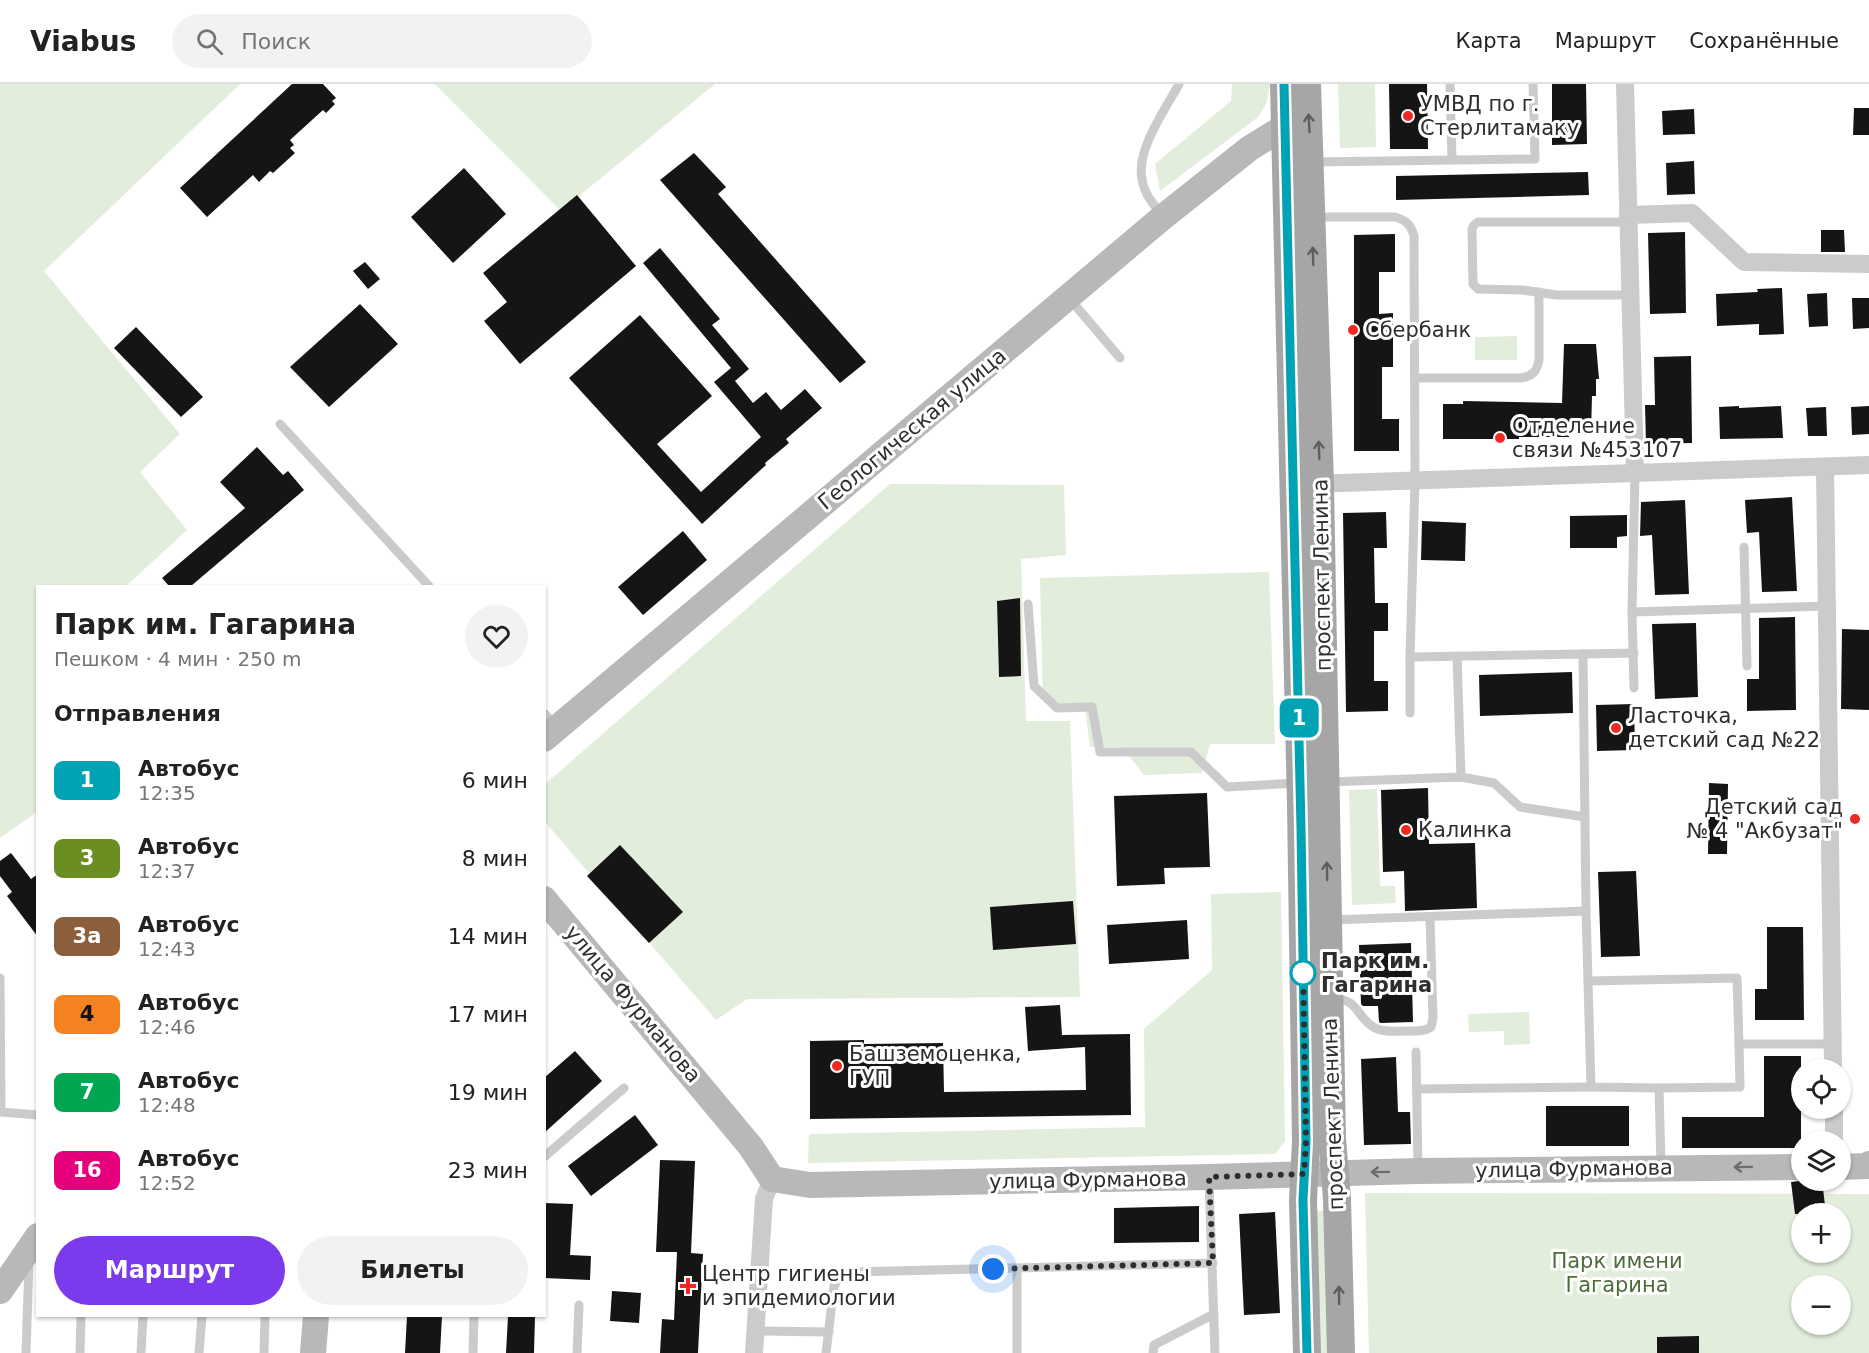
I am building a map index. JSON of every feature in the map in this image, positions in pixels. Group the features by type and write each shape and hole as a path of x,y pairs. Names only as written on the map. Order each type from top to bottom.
{"main road":[{"name":"проспект Ленина","path":"1284,84 1307,485 1313,782 1304,1174 1307,1353"},
{"name":"проспект Ленина","path":"1307,84 1312,217 1307,485"},
{"name":"проспект Ленина","path":"1313,782 1328,920 1341,1353"}],"street":[{"path":"1625,84 1635,473"},
{"name":"Геологическая улица","path":"549,727 1163,217 1250,148 1286,126"},
{"path":"1628,218 1692,213 1744,262 1869,264"},
{"path":"1307,485 1869,465"},
{"path":"1825,467 1833,1059"},
{"name":"улица Фурманова","path":"546,900 751,1147 772,1179 810,1185 1418,1171 1791,1167"},
{"path":"1851,1167 1869,1164"},
{"path":"754,1353 764,1199 772,1179"},
{"path":"0,1291 33,1242"},
{"path":"313,1353 316,1317"}],"lane":[{"path":"1163,217 1148,196 1142,181 1140,165 1144,150 1179,84"},
{"path":"1450,84 1452,160"},
{"path":"1311,162 1535,159 1533,84"},
{"path":"1312,217 1395,217 1403,219 1412,228 1414,237 1415,481 1410,713"},
{"path":"1628,218 1475,224 1472,229 1473,284 1478,290 1523,290 1556,296 1630,295"},
{"path":"1415,378 1521,378 1529,376 1537,368 1539,360 1539,292"},
{"path":"1068,297 1120,358"},
{"path":"280,424 428,585"},
{"path":"1634,688 1632,612 1635,473"},
{"path":"1744,547 1747,666"},
{"path":"1028,604 1034,686 1057,708 1092,707 1100,752 1191,752 1227,787 1461,777 1494,783 1520,807 1585,817"},
{"path":"1632,612 1827,606"},
{"path":"1410,657 1634,653"},
{"path":"1583,654 1591,1087"},
{"path":"1457,656 1461,777"},
{"path":"1328,920 1586,911"},
{"path":"1329,1000 1342,999 1352,1004 1368,1023 1386,1032 1428,1029 1433,1023 1430,917"},
{"path":"0,978 1,1112 36,1115"},
{"path":"1417,1089 1740,1088 1737,978 1588,981"},
{"path":"1739,1044 1833,1044"},
{"path":"1416,1052 1418,1171"},
{"path":"546,1155 624,1088"},
{"path":"1659,1088 1661,1168"},
{"path":"1209,1177 1215,1353"},
{"path":"26,1353 33,1242"},
{"path":"826,1353 834,1286 838,1278 844,1274 1213,1263"},
{"path":"1017,1268 1017,1353"},
{"path":"576,1353 579,1305"},
{"path":"1154,1353 1154,1345 1214,1314"},
{"path":"80,1353 81,1317"},
{"path":"141,1353 142,1317"},
{"path":"199,1353 202,1317"},
{"path":"264,1353 266,1317"},
{"path":"473,1353 474,1317"},
{"path":"756,1331 829,1332"}],"green space":[{"path":"0,84 240,84 44,271 180,434 140,472 187,530 127,585 36,585 36,813 0,838"},
{"path":"435,84 715,84 561,211"},
{"path":"1232,84 1270,84 1267,102 1258,117 1160,191 1155,164 1231,101"},
{"path":"1338,84 1375,84 1376,147 1340,148"},
{"path":"1517,336 1517,360 1475,360 1475,337"},
{"path":"890,484 1064,485 1066,555 1021,559 1026,721 1070,721 1080,997 747,999 716,1020 546,823 546,783"},
{"path":"1269,572 1275,744 1210,744 1202,773 1144,775 1122,747 1090,747 1085,708 1043,702 1040,578"},
{"path":"1377,789 1380,886 1395,886 1396,903 1352,905 1349,790"},
{"path":"1281,892 1285,1141 1275,1154 808,1163 809,1134 1145,1127 1144,1029 1212,970 1211,894"},
{"path":"1529,1012 1530,1044 1504,1045 1504,1031 1469,1032 1468,1014"},
{"name":"Парк имени Гагарина","path":"1365,1193 1869,1194 1869,1353 1369,1353"},
{"path":"1313,1211 1327,1211 1329,1353 1315,1353"}],"building":[{"path":"292,84 323,84 336,98 332,101 335,104 326,113 323,110 290,140 294,145 290,148 295,153 273,173 270,171 259,182 253,175 207,217 180,188"},
{"name":"УМВД по г. Стерлитамаку","path":"1389,84 1427,84 1428,149 1390,149"},
{"path":"1552,84 1586,84 1587,144 1552,145"},
{"path":"1854,108 1869,108 1869,135 1853,135"},
{"path":"1694,109 1695,134 1663,135 1662,111"},
{"path":"694,153 726,187 718,194 866,362 840,383 660,180"},
{"path":"1694,161 1695,194 1667,195 1666,163"},
{"path":"464,168 506,214 453,263 411,217"},
{"path":"1588,172 1589,195 1396,200 1396,176"},
{"path":"577,195 636,266 520,364 484,321 507,302 483,273"},
{"path":"1821,230 1844,230 1845,252 1821,252"},
{"path":"1685,232 1686,313 1650,314 1648,233"},
{"path":"1395,234 1395,272 1379,272 1379,314 1393,313 1393,367 1382,367 1382,419 1399,419 1399,451 1354,451 1354,235"},
{"path":"660,248 720,319 712,325 749,369 735,381 753,403 766,392 781,410 805,389 822,408 786,439 789,443 702,524 569,378 640,315 712,396 657,444 701,492 761,437 714,382 731,368 643,263"},
{"path":"365,262 380,279 368,289 353,271"},
{"path":"1782,288 1784,334 1759,335 1759,324 1717,326 1716,294 1758,292 1757,289"},
{"path":"1827,293 1828,326 1809,327 1807,294"},
{"path":"1852,298 1869,298 1869,328 1853,329"},
{"path":"360,304 398,344 329,407 290,367"},
{"path":"136,327 203,397 181,417 114,348"},
{"path":"1564,344 1596,344 1599,379 1596,379 1596,396 1592,396 1591,433 1569,433 1569,437 1443,439 1443,404 1463,404 1463,401 1562,403"},
{"path":"1691,356 1692,443 1646,444 1645,405 1655,405 1654,357"},
{"path":"1739,406 1739,408 1781,406 1783,438 1720,439 1719,407"},
{"path":"1869,406 1869,434 1852,435 1851,407"},
{"path":"1826,407 1827,436 1808,436 1806,408"},
{"path":"257,447 283,475 288,471 304,490 192,585 168,585 162,578 245,508 220,482"},
{"path":"1792,497 1797,591 1762,592 1759,532 1747,533 1745,500"},
{"path":"1685,500 1689,594 1655,595 1652,535 1640,536 1641,502"},
{"path":"1386,512 1387,548 1374,548 1375,603 1388,603 1388,631 1374,631 1374,681 1388,681 1388,711 1346,712 1343,513"},
{"path":"1627,515 1627,536 1617,537 1617,548 1570,548 1570,516"},
{"path":"1422,521 1466,523 1465,561 1421,560"},
{"path":"683,531 707,560 643,615 618,587"},
{"path":"1020,598 1021,676 999,677 997,601"},
{"path":"1795,617 1796,710 1747,711 1747,679 1759,679 1759,618"},
{"path":"1696,623 1698,697 1655,699 1652,624"},
{"path":"1842,629 1869,630 1869,710 1841,709"},
{"path":"1572,672 1573,713 1480,716 1479,675"},
{"name":"Ласточка, детский сад №22","path":"1634,704 1635,750 1597,751 1596,705"},
{"name":"Ласточка, детский сад №22","path":"1709,783 1728,784 1727,854 1708,854"},
{"path":"1428,788 1429,844 1475,843 1477,908 1405,911 1404,871 1383,872 1381,790"},
{"path":"1207,793 1210,867 1164,868 1165,884 1117,886 1114,796"},
{"path":"620,845 683,912 649,943 587,876"},
{"path":"11,853 31,879 36,875 36,934 7,896 12,892 0,876 0,861"},
{"path":"1636,871 1640,956 1601,957 1598,872"},
{"path":"1073,901 1076,944 993,950 990,907"},
{"path":"1187,920 1189,959 1109,964 1107,925"},
{"path":"1767,927 1803,927 1804,1020 1755,1020 1755,989 1767,989"},
{"path":"1411,943 1413,1022 1381,1023 1378,1006 1361,1004 1359,945"},
{"name":"Башземоценка, ГУП","path":"1060,1005 1062,1035 1130,1034 1131,1115 810,1119 810,1041 864,1040 864,1044 943,1043 944,1092 1086,1090 1085,1047 1028,1051 1025,1007"},
{"path":"575,1051 602,1081 546,1131 546,1076"},
{"path":"1764,1056 1801,1056 1801,1059 1791,1059 1791,1119 1801,1119 1801,1131 1791,1131 1791,1148 1682,1148 1682,1117 1764,1117"},
{"path":"1396,1057 1398,1112 1410,1112 1411,1144 1364,1145 1361,1059"},
{"path":"1546,1106 1629,1106 1629,1146 1546,1146"},
{"path":"635,1115 658,1145 591,1196 568,1166"},
{"path":"660,1160 695,1161 691,1253 703,1254 698,1353 660,1353 662,1319 674,1320 677,1252 656,1252"},
{"path":"1792,1191 1823,1191 1825,1203 1794,1203"},
{"path":"546,1203 573,1204 570,1255 591,1256 590,1280 546,1278"},
{"path":"1199,1206 1199,1242 1114,1243 1114,1208"},
{"path":"1275,1212 1280,1313 1244,1315 1239,1214"},
{"path":"612,1291 641,1293 639,1323 610,1321"},
{"path":"407,1317 442,1317 440,1353 405,1353"},
{"path":"508,1317 535,1317 534,1353 506,1353"},
{"path":"1699,1336 1699,1353 1657,1353 1657,1337"}],"bus line":[{"name":"1","path":"1284,84 1301,828 1306,1142 1303,1200 1307,1353"}],"place":[{"name":"УМВД по г. Стерлитамаку","path":"1408,116"},
{"name":"Сбербанк","path":"1353,330"},
{"name":"Отделение связи №453107","path":"1500,438"},
{"name":"Ласточка, детский сад №22","path":"1616,728"},
{"name":"Детский сад № 4 \"Акбузат\"","path":"1855,819"},
{"name":"Калинка","path":"1406,830"},
{"name":"Парк им. Гагарина","path":"1303,973"},
{"name":"Башземоценка, ГУП","path":"837,1066"},
{"name":"Центр гигиены и эпидемиологии","path":"688,1286"}],"route":[{"path":"993,1269 1213,1263 1209,1177 1304,1174 1306,1142 1303,962 1303,973"}]}
